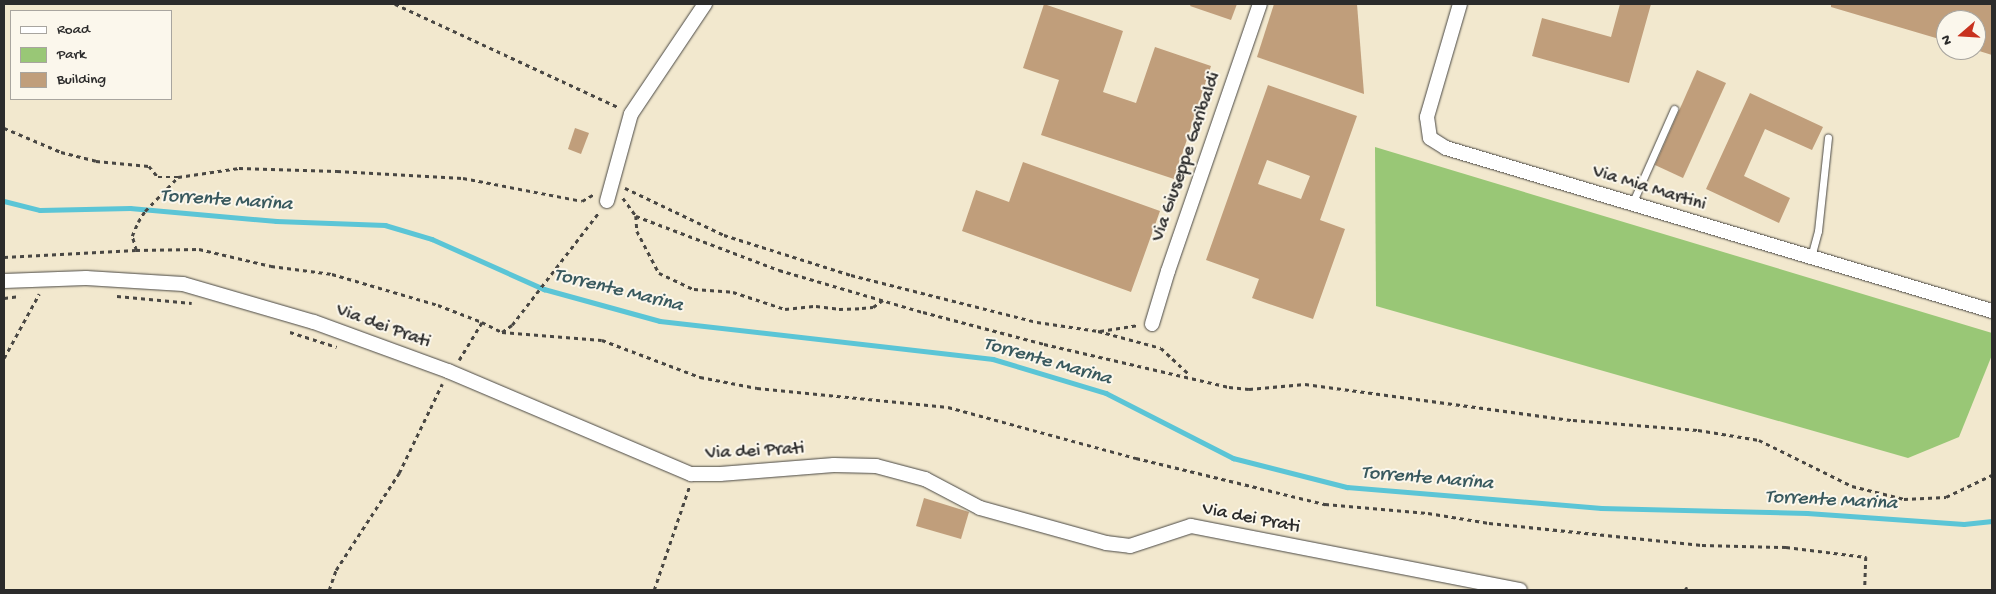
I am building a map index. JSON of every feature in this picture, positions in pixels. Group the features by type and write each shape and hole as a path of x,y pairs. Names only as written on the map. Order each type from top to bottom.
{"street":[{"path":"607,201 631,114 705,4"},
{"name":"Via Giuseppe Garibaldi","path":"1152,324 1168,271 1260,4"},
{"name":"Via Mia Martini","path":"1460,4 1427,117 1430,138 1446,148 1992,311"},
{"name":"Via dei Prati","path":"4,281 47,278 183,284 314,322 450,372 691,474 720,474 834,465 876,466 925,479 980,508 1106,543 1130,546 1191,526 1520,590"}],"lane":[{"path":"1632,204 1674,109"},
{"path":"1811,257 1818,231 1828,138"}],"path":[{"path":"395,4 599,96 631,114"},
{"path":"4,128 61,152 96,161 149,166 158,177 178,177 239,168 337,170 463,178 582,201 613,182"},
{"path":"136,250 132,236 138,222 145,211 178,177"},
{"path":"613,182 636,216 637,232 659,273 694,289 733,292 785,309 816,306 839,309 862,308 873,307 884,300"},
{"path":"613,182 724,234 851,275 1037,322 1098,331 1161,348 1190,376"},
{"path":"502,332 512,325 607,201"},
{"path":"636,216 779,270 1044,344 1190,376 1230,387 1249,388 1305,384 1573,420 1698,430 1759,440 1852,486 1904,499 1946,497 1992,475"},
{"path":"4,257 136,250 198,249 271,266 332,274 438,305 502,332 602,340 700,377 757,388 948,407 1155,463 1325,504 1428,513 1489,523 1702,545 1786,547 1866,557 1865,590"},
{"path":"4,358 47,278"},
{"path":"4,298 48,294"},
{"path":"114,296 198,303"},
{"path":"329,590 336,570 399,473 450,372 482,322"},
{"path":"1098,331 1152,324"},
{"path":"281,329 344,350"},
{"path":"654,590 688,492 691,474"}],"green space":[{"path":"1375,147 1992,333 1992,355 1959,437 1908,458 1376,306"}],"building":[{"path":"1044,4 1123,31 1103,92 1136,103 1155,47 1211,66 1174,179 1041,135 1059,80 1023,68"},
{"path":"1191,4 1237,4 1231,20 1190,6"},
{"path":"1274,4 1357,4 1364,94 1257,57"},
{"path":"1620,4 1651,4 1629,83 1532,56 1542,18 1611,37"},
{"path":"1831,4 1992,4 1992,55 1986,53 1986,10 1936,10 1936,38 1831,7"},
{"path":"1697,70 1726,83 1683,178 1655,165"},
{"path":"1268,85 1357,116 1320,220 1345,229 1313,319 1252,298 1259,279 1206,260","holes":["1267,160 1310,176 1301,199 1258,184"]},
{"path":"1750,93 1823,127 1812,150 1765,129 1744,176 1790,198 1779,223 1706,189"},
{"path":"575,128 589,133 581,154 568,149"},
{"path":"1023,162 1160,211 1131,292 962,231 976,190 1009,202"},
{"path":"924,498 969,512 961,539 916,526"}],"waterway":[{"name":"Torrente Marina","path":"4,201 40,210 130,208 276,221 385,225 432,239 544,289 660,321 993,359 1106,393 1233,458 1347,487 1601,508 1807,513 1964,524 1992,521"}]}
